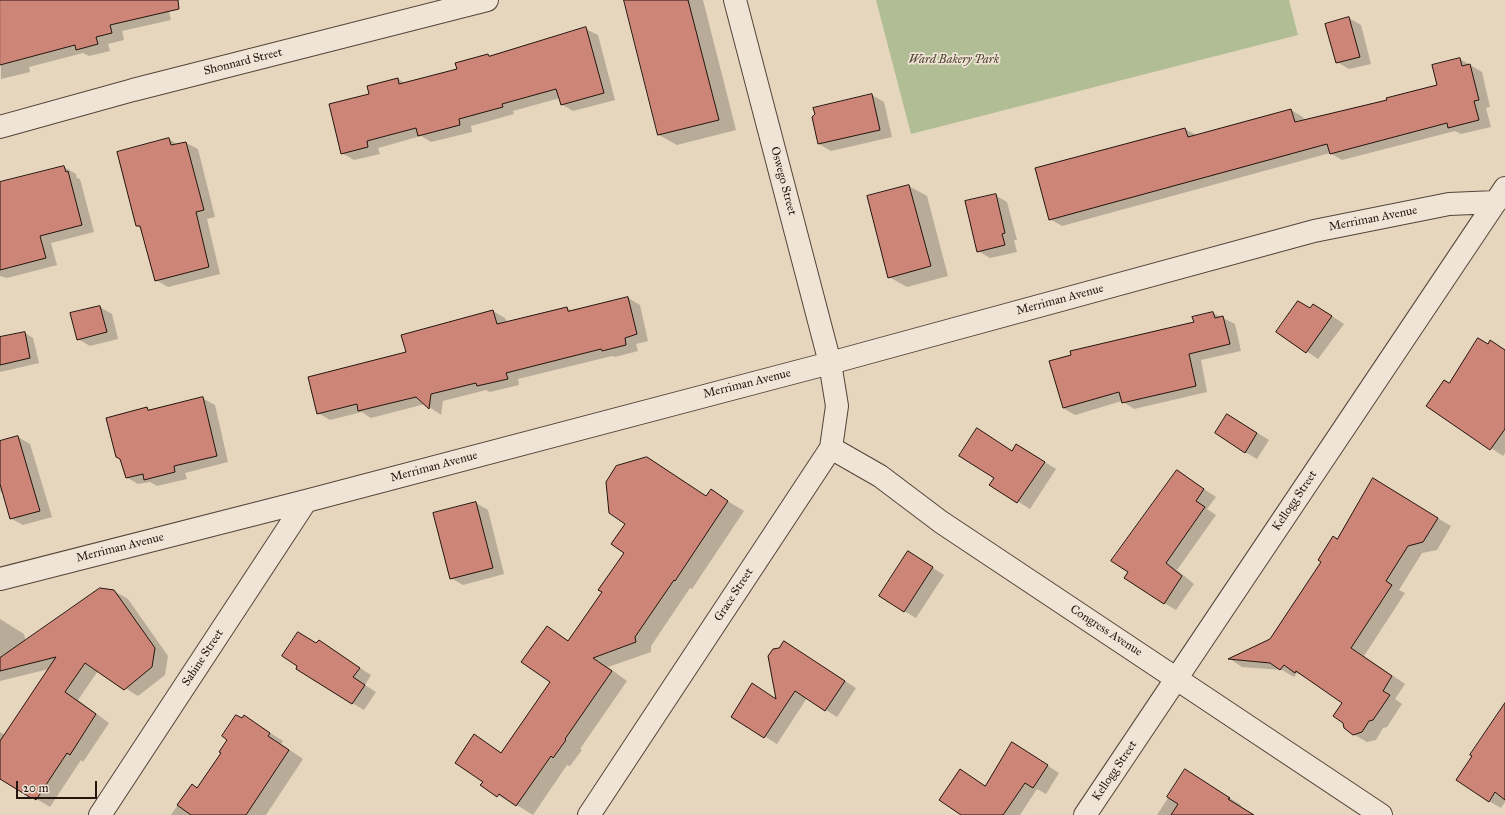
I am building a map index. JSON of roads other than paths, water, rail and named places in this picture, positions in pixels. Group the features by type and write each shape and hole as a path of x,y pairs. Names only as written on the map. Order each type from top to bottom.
{"street":[{"name":"Shonnard Street","path":"0,127 133,90 487,0"},
{"name":"Oswego Street","path":"735,0 830,362"},
{"name":"Merriman Avenue","path":"0,579 306,501 830,362 1314,231 1500,195"},
{"name":"Kellogg Street","path":"1085,815 1500,195"},
{"name":"Grace Street","path":"589,815 831,448 837,406 830,362"},
{"name":"Congress Avenue","path":"831,448 880,476 941,522 1381,815"},
{"name":"Sabine Street","path":"100,815 306,501"}],"park label":[{"name":"Ward Bakery Park","path":"954,60"}]}
